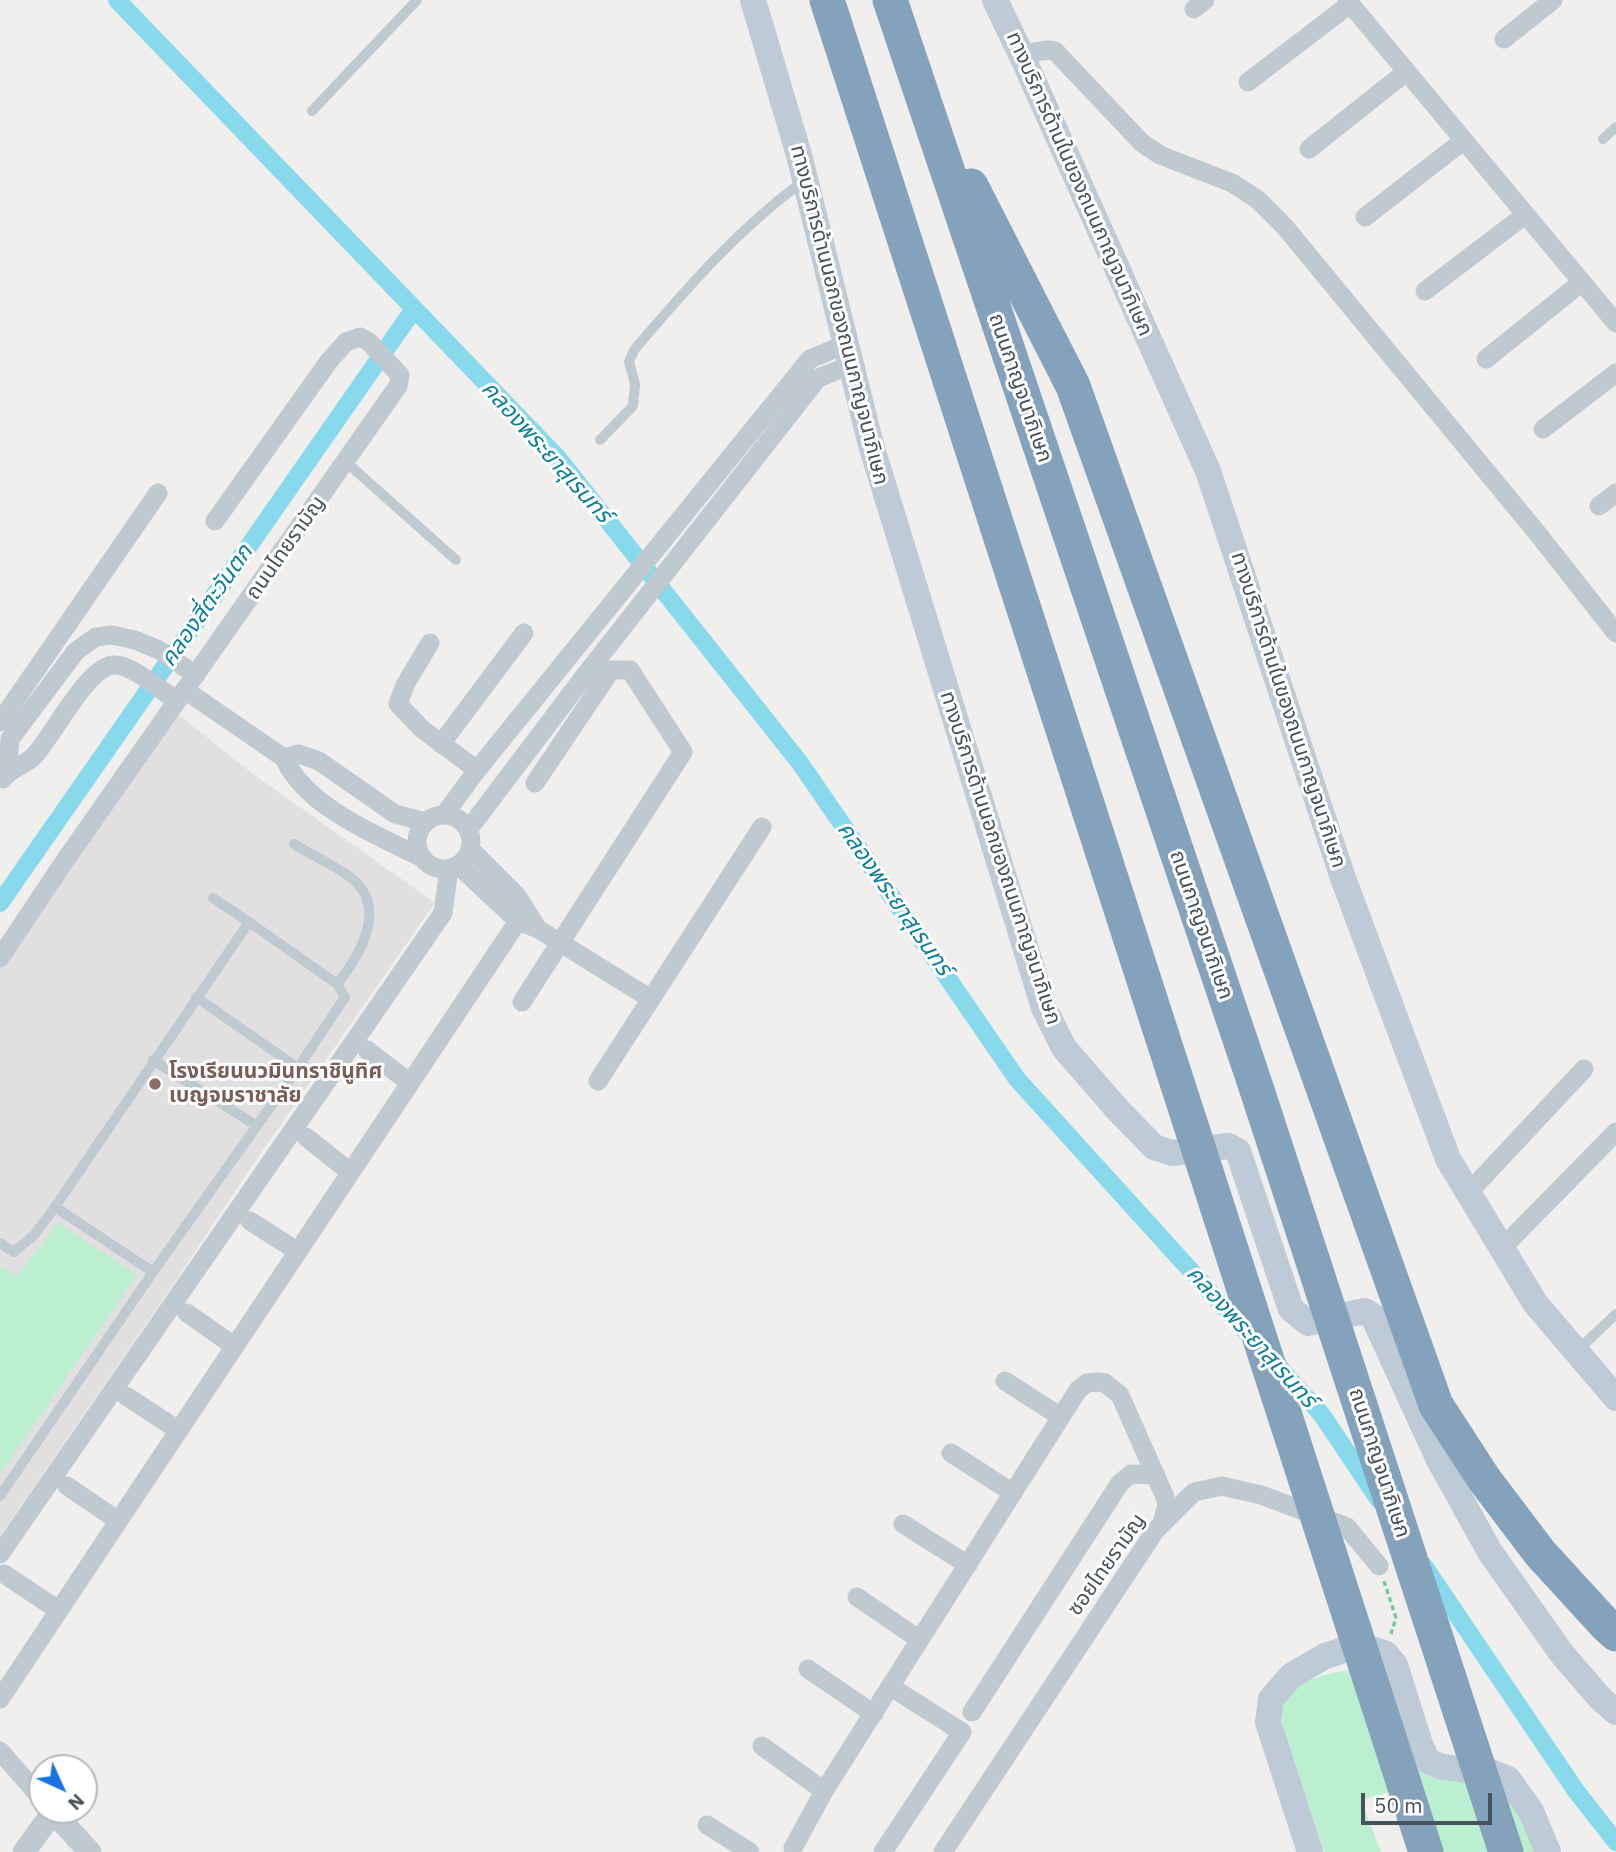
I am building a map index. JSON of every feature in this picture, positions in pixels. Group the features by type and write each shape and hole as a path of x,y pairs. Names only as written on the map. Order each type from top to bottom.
{"highway":[{"path":"827,0 1426,1852"},
{"name":"ถนนกาญจนาภิเษก","path":"890,0 1255,1084 1506,1852"},
{"path":"915,77 1073,386 1377,1233 1436,1405 1484,1479 1540,1553 1616,1634"}],"main road":[{"name":"ทางบริการด้านนอกของถนนกาญจนาภิเษก","path":"753,0 805,180 871,445 1044,1008 1064,1048 1117,1109 1154,1146 1172,1153 1229,1146 1238,1151 1291,1309 1308,1323 1365,1311 1373,1316 1438,1460 1490,1552 1562,1654 1600,1698 1616,1712"},
{"name":"ทางบริการด้านในของถนนกาญจนาภิเษก","path":"995,0 1208,471 1343,878 1448,1159 1535,1303 1576,1352 1613,1386"},
{"path":"1310,1852 1268,1722 1271,1699 1291,1676 1344,1650 1375,1650 1386,1654 1395,1665 1420,1744 1428,1760 1443,1767 1491,1772 1508,1779 1531,1811 1548,1852"}],"street":[{"path":"1504,39 1553,0"},
{"path":"1248,82 1348,2 1616,323"},
{"path":"1021,54 1055,51 1142,143 1160,155 1232,183 1257,199 1285,227 1538,534 1616,634"},
{"path":"1309,149 1406,72"},
{"path":"1365,218 1463,141"},
{"path":"1425,291 1525,215"},
{"path":"1486,359 1581,282"},
{"name":"ถนนไทยรามัญ","path":"0,958 182,686 346,462 398,386 400,375 369,342 360,337 346,342 329,361 215,522"},
{"path":"423,858 417,844 421,828 435,819 477,770 810,359 848,355"},
{"path":"0,1554 443,913 461,853 583,678 818,378 848,355"},
{"path":"1543,429 1616,373"},
{"path":"717,472 732,486"},
{"path":"1600,506 1616,492"},
{"path":"0,722 158,493"},
{"path":"442,744 524,633"},
{"path":"3,778 10,739 76,651 96,637 112,635 135,639 159,650 182,686"},
{"path":"430,643 405,685 398,704 406,714 477,770"},
{"path":"564,663 583,678"},
{"path":"3,778 32,758 95,673 111,665 127,666 140,676 182,686 284,758 290,772 306,790 369,832 423,858 434,867 461,853"},
{"path":"522,1002 683,752 630,670 611,670 535,783"},
{"path":"284,758 299,754 319,761 395,814 458,819 461,853 518,921 538,929 650,999"},
{"path":"598,1080 762,827"},
{"path":"461,853 517,896 538,929"},
{"path":"0,1699 518,921"},
{"path":"367,1050 410,1083"},
{"path":"1469,1192 1584,1069"},
{"path":"1502,1248 1616,1132"},
{"path":"306,1137 350,1172"},
{"path":"250,1221 297,1251"},
{"path":"187,1313 234,1346"},
{"path":"1005,1381 1061,1418"},
{"path":"792,1851 824,1791 1078,1390 1087,1384 1105,1383 1120,1395 1167,1505 1162,1524"},
{"path":"126,1396 178,1430"},
{"path":"951,1453 1013,1493"},
{"path":"972,1712 1120,1483 1131,1474 1156,1475"},
{"path":"66,1486 117,1520"},
{"name":"ซอยไทยรามัญ","path":"943,1852 1162,1524 1194,1492 1222,1486 1261,1495 1347,1527 1379,1566"},
{"path":"904,1524 968,1565"},
{"path":"4,1574 58,1611"},
{"path":"857,1597 920,1640"},
{"path":"808,1669 874,1714"},
{"path":"883,1852 962,1732 891,1687"},
{"path":"762,1746 824,1791"},
{"path":"0,1751 28,1783"},
{"path":"24,1852 40,1824"},
{"path":"64,1824 90,1852"},
{"path":"707,1825 750,1852"}],"lane":[{"path":"312,111 417,0"},
{"path":"1603,139 1616,127"},
{"path":"600,440 633,406 635,384 629,362 635,350 703,269 769,207 805,180"},
{"path":"346,462 456,560"},
{"path":"294,844 355,881 365,894 368,933 352,965 337,984"},
{"path":"0,1496 345,997 337,984 213,898"},
{"path":"0,1243 14,1252 34,1235 55,1208 248,922"},
{"path":"196,997 298,1068"},
{"path":"153,1060 257,1126"},
{"path":"55,1208 153,1272"},
{"path":"1576,1352 1616,1314"}],"path":[{"path":"1379,1566 1396,1618 1386,1654"}],"shaded area":[{"name":"โรงเรียนนวมินทราชินูทิศ เบญจมราชาลัย","path":"179,715 249,771 435,903 0,1536 0,969 116,799"}],"green space":[{"path":"58,1223 137,1275 0,1474 0,1265 17,1276"},
{"path":"1379,1667 1410,1761 1431,1777 1493,1785 1520,1815 1535,1852 1438,1852 1414,1785 1361,1800 1381,1852 1324,1852 1284,1732 1282,1706 1294,1690 1316,1678"}],"waterway":[{"name":"คลองพระยาสุเรนทร์","path":"117,0 558,458 800,763 1017,1079 1252,1338"},
{"name":"คลองสี่ตะวันตก","path":"0,903 414,309"},
{"name":"คลองพระยาสุเรนทร์","path":"1278,1366 1322,1415 1379,1500"},
{"name":"คลองพระยาสุเรนทร์","path":"1424,1566 1576,1791 1616,1842"}],"place":[{"name":"โรงเรียนนวมินทราชินูทิศ เบญจมราชาลัย","path":"155,1084"}]}
